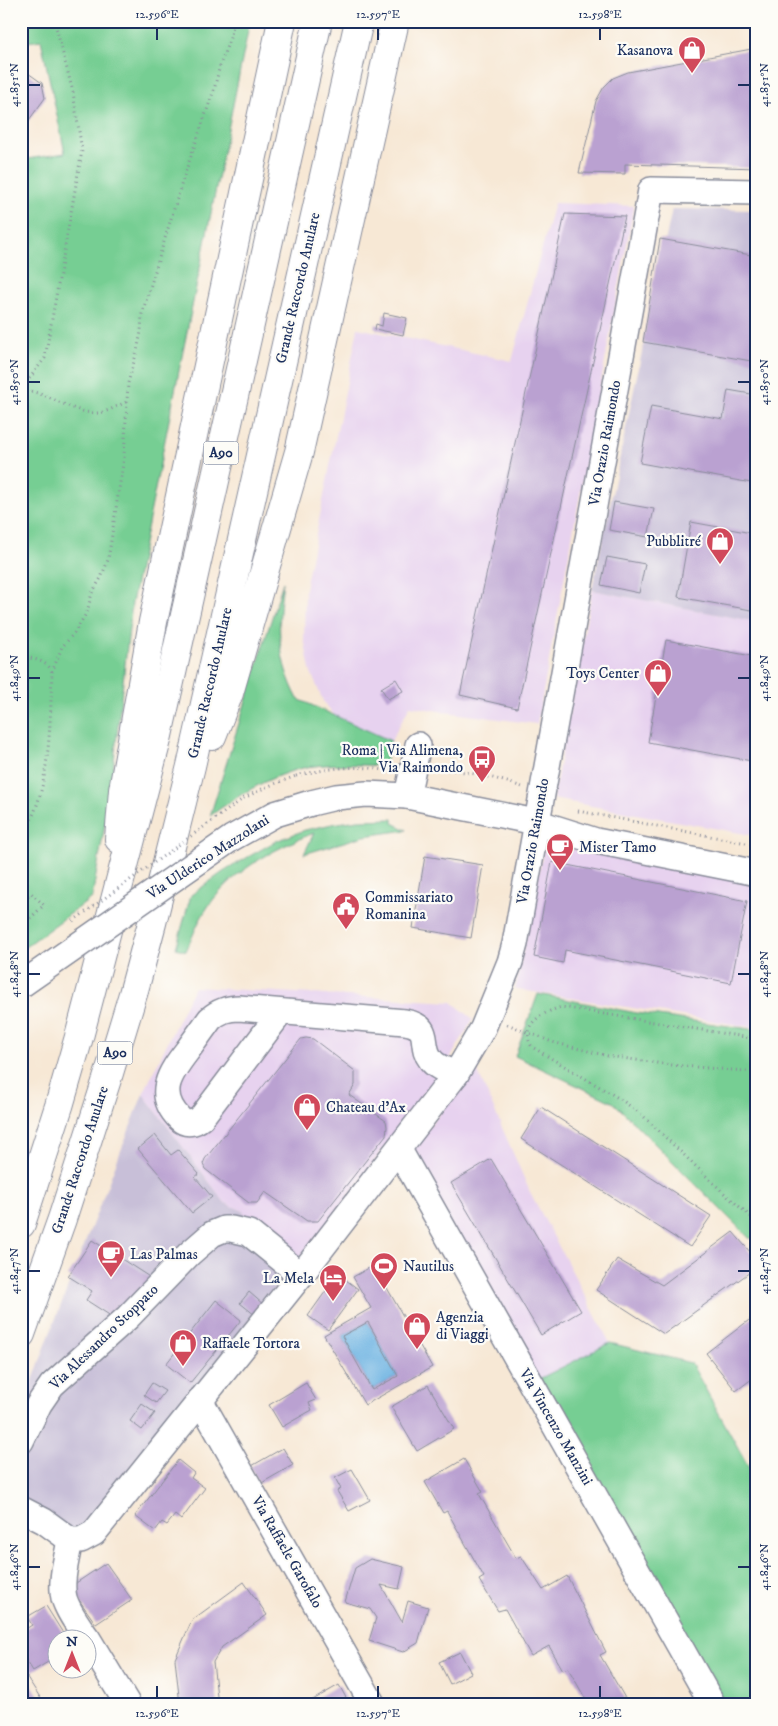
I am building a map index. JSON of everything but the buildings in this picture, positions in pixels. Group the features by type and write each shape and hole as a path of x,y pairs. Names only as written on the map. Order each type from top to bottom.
{"highway":[{"path":"120,883 122,790 153,622 282,21"},
{"name":"A90","path":"21,1224 79,1037 157,740 318,21"},
{"name":"Grande Raccordo Anulare","path":"21,1334 62,1219 130,1003 191,766 359,21"},
{"path":"191,766 213,735 226,700 299,452 396,21"},
{"path":"385,69 404,21"}],"street":[{"name":"Via Orazio Raimondo","path":"200,1400 301,1275 456,1074 474,1046 488,1016 512,956 651,190 757,192"},
{"path":"407,796 418,745"},
{"name":"Via Ulderico Mazzolani","path":"21,985 232,838 274,814 342,796 366,794 407,796 536,822"},
{"path":"536,822 608,830 757,858"},
{"path":"536,822 596,841 757,873"},
{"path":"281,1012 201,1118 193,1123 180,1119 168,1101 166,1091 168,1079 210,1020 221,1011 235,1008 405,1022 415,1024 424,1034 427,1054 433,1062 456,1074"},
{"name":"Via Vincenzo Manzini","path":"399,1150 713,1705"},
{"name":"Via Alessandro Stoppato","path":"21,1441 38,1404 52,1385 128,1317 206,1237 224,1229 244,1231 256,1237 301,1275"},
{"path":"21,1509 44,1521 70,1540 81,1540 94,1533 200,1400"},
{"name":"Via Raffaele Garofalo","path":"200,1400 373,1705"},
{"path":"70,1540 63,1584 64,1598 80,1628"},
{"path":"98,1657 128,1705"}],"path":[{"path":"21,384 29,380 45,358 82,151 73,92 56,27 50,21"},
{"path":"21,836 33,818 40,797 47,748 52,672 62,647 75,632 87,612 92,593 101,578 108,560 124,457 128,383 141,332 142,314 183,178 214,90 234,21"},
{"path":"21,390 48,397 80,410 97,413 126,402"},
{"path":"21,656 42,662 49,666 52,672"},
{"path":"68,924 244,798 266,787 296,776 314,772 348,768 369,768 382,771"},
{"path":"444,769 506,781 524,788"},
{"path":"571,810 757,845"},
{"path":"21,903 31,893 44,905 21,927"},
{"path":"757,1039 562,1007 548,1011 536,1019 527,1032 527,1039 532,1047 620,1099 641,1114 726,1196 757,1222"},
{"path":"488,1016 552,1042 608,1056 671,1065 757,1072"}],"shaded area":[{"path":"554,203 634,206 537,724 410,706 391,741 335,716 323,701 310,670 304,638 305,589 358,328 512,361"},
{"path":"672,209 757,210 757,622 592,590"},
{"path":"592,590 757,622 757,836 553,799"},
{"path":"545,844 757,882 757,1028 515,989"},
{"path":"194,987 452,1002 473,1019 451,1057 327,1225 296,1262 241,1210 225,1203 143,1094"},
{"path":"477,1070 530,1192 610,1343 537,1380 410,1153 464,1081"},
{"path":"143,1094 225,1203 241,1210 296,1262 88,1525 75,1532 21,1500 21,1413"}],"green space":[{"path":"21,21 250,21 132,603 110,796 92,898 21,950 21,160 65,153 41,40 21,43"},
{"path":"283,582 280,642 286,670 298,699 391,741 384,766 330,765 299,769 275,777 252,788 210,816"},
{"path":"393,819 393,823 407,830 364,836 304,854 314,833 268,855 239,874 214,899 201,917 186,951 176,948 191,895 248,857 276,841 305,830 358,820"},
{"path":"538,994 637,1013 757,1030 757,1239 749,1238 614,1103 515,1056"},
{"path":"610,1343 691,1363 757,1482 757,1705 723,1705 537,1380"}],"water":[{"path":"368,1322 398,1376 372,1390 342,1336"}],"place":[{"name":"Kasanova","path":"692,74"},
{"name":"Pubblitré","path":"720,565"},
{"name":"Toys Center","path":"658,697"},
{"name":"Roma | Via Alimena, Via Raimondo","path":"482,783"},
{"name":"Mister Tamo","path":"560,871"},
{"name":"Commissariato Romanina","path":"346,930"},
{"name":"Chateau d'Ax","path":"307,1131"},
{"name":"Las Palmas","path":"111,1278"},
{"name":"Nautilus","path":"384,1290"},
{"name":"La Mela","path":"333,1302"},
{"name":"Agenzia di Viaggi","path":"417,1350"},
{"name":"Raffaele Tortora","path":"183,1367"}]}
